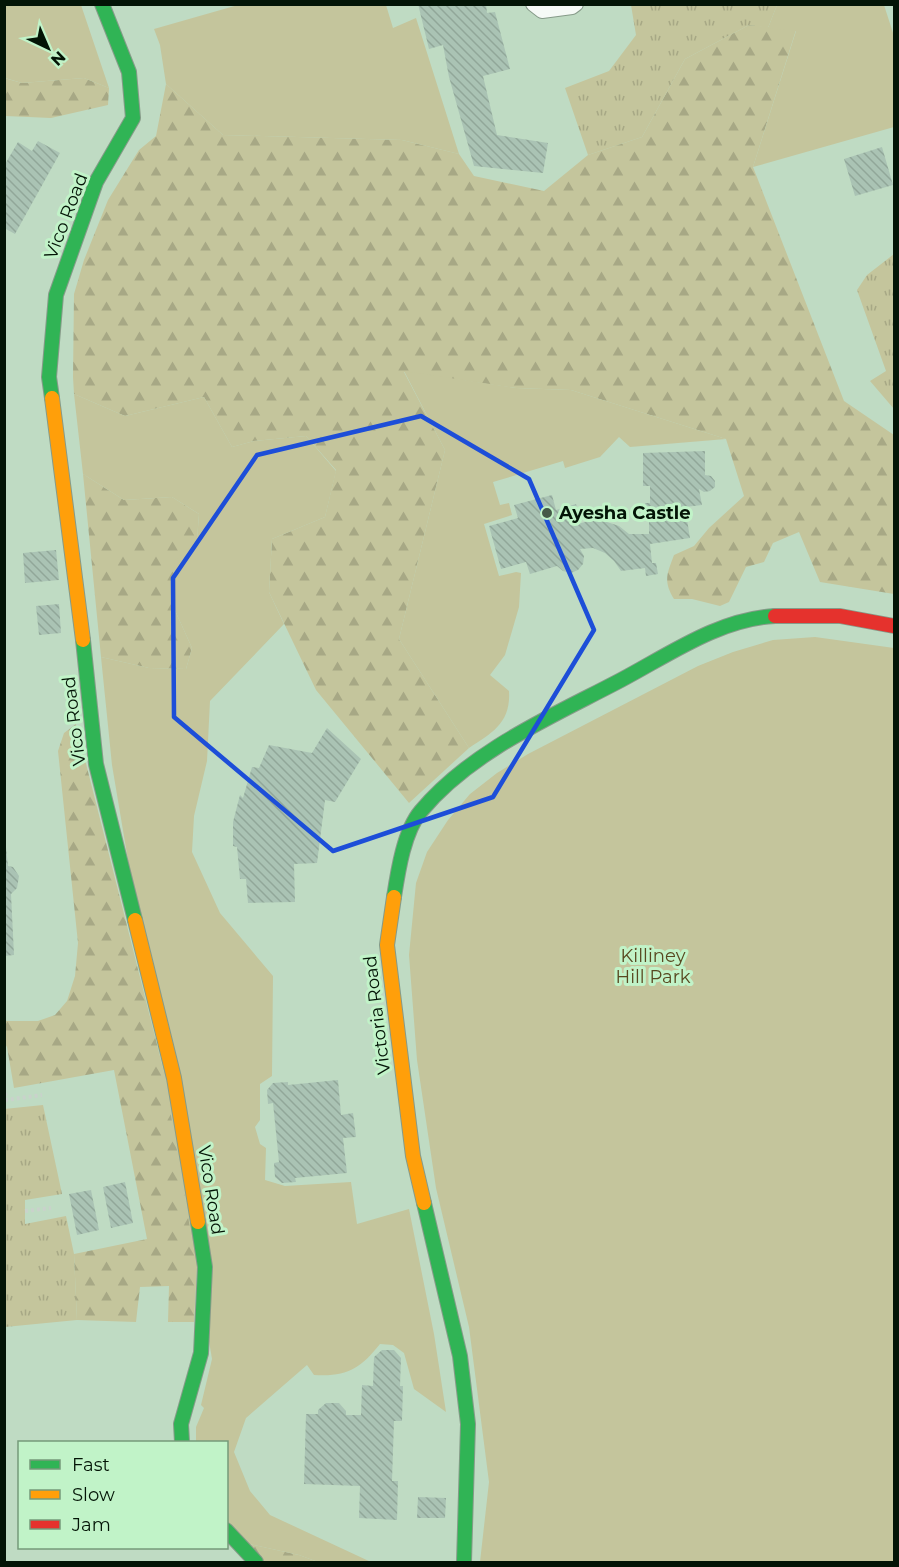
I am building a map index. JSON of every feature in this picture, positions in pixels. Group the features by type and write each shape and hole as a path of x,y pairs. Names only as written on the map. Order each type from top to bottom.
{"main road":[{"name":"Vico Road","path":"102,4 129,72 133,118 96,182 56,295 49,377 78,598 96,764 174,1078 205,1267 201,1353 181,1424 182,1441"},
{"name":"Victoria Road","path":"464,1563 468,1424 460,1356 413,1156 387,945 404,846 420,812 468,766 509,739 719,628 759,617 799,615 840,616 894,626"},
{"path":"228,1532 256,1563"}],"lane":[{"path":"533,4 542,11 572,7 576,4"}],"path":[{"path":"4,1087 6,1100 42,1095"},
{"path":"25,1211 51,1208"}],"highlighted area":[{"path":"421,416 529,479 594,630 493,797 333,851 174,717 173,578 257,455"}],"green space":[{"path":"4,5 81,5 109,88 84,78 22,83 5,78"},
{"path":"238,5 386,5 393,28 416,18 459,154 402,140 223,135 166,84 160,45 154,29"},
{"path":"631,5 777,5 768,28 749,25 685,59 642,137 588,155 565,88 609,71 636,35"},
{"path":"777,5 884,5 894,36 894,127 753,167 796,31 768,28"},
{"path":"749,25 796,30 753,167 844,401 894,435 894,594 820,582 799,532 773,543 764,562 746,567 729,602 720,606 692,599 674,599 668,587 667,577 674,555 694,546 709,528 744,496 726,439 571,390 516,388 404,372 445,450 399,639 469,748 409,803 316,690 269,592 272,539 325,517 336,470 306,436 254,441 232,447 204,397 125,416 74,394 74,294 84,260 108,200 139,150 156,136 166,84 223,135 402,140 459,154 474,176 544,191 588,155 642,137 685,59"},
{"path":"4,78 22,83 84,78 109,88 108,105 51,118 5,116"},
{"path":"894,254 894,409 870,381 886,371 857,290 867,275"},
{"path":"404,371 516,388 571,390 726,439 630,447 619,437 600,457 565,468 563,461 493,482 500,505 509,503 512,515 484,524 499,576 521,573 519,607 505,655 490,675 509,691 507,711 492,732 469,748 399,639 445,450"},
{"path":"74,394 125,416 204,397 232,447 254,441 306,436 336,471 325,517 272,539 269,592 284,624 210,701 207,761 194,816 192,852 220,913 273,976 272,1076 260,1084 260,1120 255,1127 260,1144 266,1148 265,1180 285,1186 351,1182 357,1224 409,1209 434,1334 446,1412 414,1389 404,1353 393,1345 380,1344 366,1360 344,1373 314,1375 307,1365 246,1418 234,1452 250,1491 270,1515 371,1562 318,1562 299,1555 245,1543 228,1522 228,1441 196,1441 196,1427 204,1408 201,1405 212,1359 112,765 101,657 149,668 186,669 192,648 173,606 175,560 197,540 199,514 172,497 124,500 83,474"},
{"path":"83,474 124,500 172,497 199,514 197,540 173,606 192,648 186,669 149,668 101,657"},
{"name":"Killiney Hill Park","path":"815,637 894,648 894,1562 480,1562 489,1482 469,1327 436,1188 417,1060 409,955 416,883 427,852 448,820 470,794 497,773 528,754 698,666 773,640"},
{"path":"76,724 166,1080 197,1268 194,1322 168,1322 169,1286 140,1287 136,1322 77,1320 74,1254 147,1239 114,1070 14,1088 5,1044 4,1021 38,1021 55,1015 67,1001 75,976 78,943 58,751 64,733"},
{"path":"43,1105 62,1194 25,1200 25,1224 66,1216 74,1254 77,1320 5,1327 4,1109"},
{"path":"245,1543 299,1555 318,1562 263,1562"}],"building":[{"path":"418,4 486,4 487,13 495,12 510,69 483,76 497,135 548,143 543,173 474,166 449,77 443,45 429,49"},
{"path":"38,141 60,153 15,234 4,228 4,166 18,142 32,151"},
{"path":"882,147 893,185 855,196 844,159"},
{"name":"Ayesha Castle","path":"705,451 705,475 711,476 715,481 715,487 704,492 699,489 702,505 685,507 690,538 650,544 652,563 656,563 658,574 646,576 645,568 621,571 605,553 593,548 580,549 584,556 583,564 571,573 557,566 530,574 526,562 501,569 489,526 518,518 514,505 552,495 556,510 576,504 581,523 594,520 607,522 619,526 629,534 649,534 649,517 645,517 645,503 650,503 650,486 643,486 643,453"},
{"path":"56,550 59,580 25,583 23,553"},
{"path":"59,604 61,633 39,635 36,606"},
{"path":"327,728 361,759 335,802 325,800 317,863 294,864 295,902 248,903 246,879 240,879 237,847 233,846 233,822 240,795 243,798 252,767 259,768 269,745 312,753"},
{"path":"4,847 6,847 8,866 13,867 19,876 17,888 11,894 14,955 4,956"},
{"path":"338,1080 341,1115 353,1113 356,1137 343,1138 347,1173 295,1178 296,1182 282,1183 275,1177 274,1163 279,1162 273,1103 268,1104 267,1090 273,1083 288,1082 288,1085"},
{"path":"125,1182 133,1223 111,1228 103,1187"},
{"path":"91,1190 99,1230 77,1235 69,1194"},
{"path":"382,1350 394,1350 401,1358 402,1421 394,1421 392,1481 398,1481 397,1520 359,1518 360,1486 304,1484 306,1414 318,1414 318,1410 326,1403 339,1403 346,1411 346,1415 361,1415 362,1385 373,1386 374,1357"},
{"path":"418,1497 446,1498 445,1518 417,1518"}],"traffic: fast":[{"path":"52,398 49,377 56,295 96,182 133,118 129,72 102,4"},
{"path":"394,897 403,852 415,819 441,789 464,770 541,721 695,639 734,624 775,616"},
{"path":"83,640 96,764 135,920"},
{"path":"424,1203 460,1356 468,1424 464,1562"},
{"path":"182,1441 181,1424 201,1353 205,1267 198,1222"},
{"path":"228,1532 256,1562"}],"traffic: slow":[{"path":"52,398 83,640"},
{"path":"394,897 387,945 413,1156 424,1203"},
{"path":"135,920 174,1078 198,1222"}],"traffic: jam":[{"path":"775,616 840,616 894,626"}],"place":[{"name":"Ayesha Castle","path":"547,513"}]}
